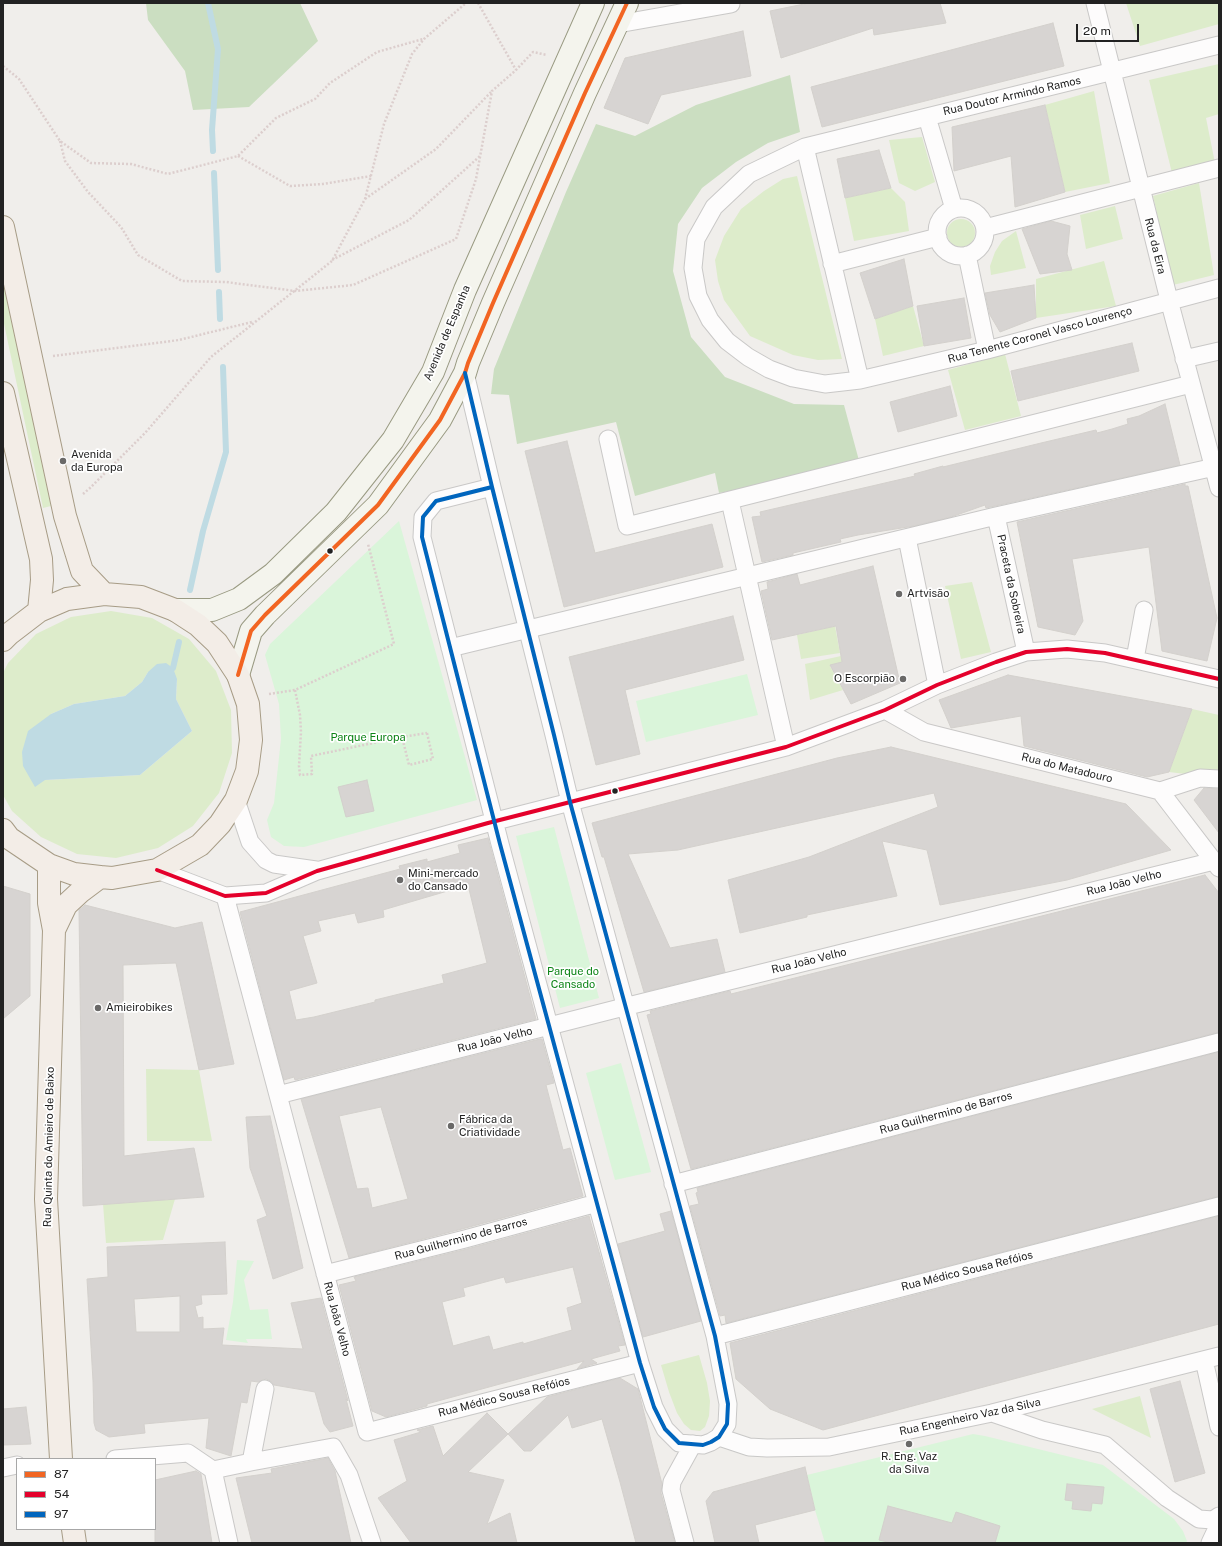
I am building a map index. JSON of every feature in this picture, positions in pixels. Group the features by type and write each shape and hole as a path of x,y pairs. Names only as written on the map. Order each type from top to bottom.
{"main road":[{"name":"Avenida de Espanha","path":"175,610 212,610 239,599 273,574 336,512 393,440 433,372 465,290 593,3"},
{"path":"238,675 251,631 265,615 378,505 440,420 465,373 487,317 557,156 627,3"},
{"path":"3,227 30,360 63,508 82,571 104,594"},
{"path":"3,393 41,559 42,580 39,612"},
{"path":"3,640 39,612 67,600 104,594 141,597 175,610 198,625 217,643 238,675 248,704 251,740 247,771 236,800 220,824 200,845 157,870 112,878 100,878 74,874 49,865 9,838 3,830"},
{"name":"Rua Quinta do Amieiro de Baixo","path":"49,865 49,903 54,930 46,1199 61,1458"},
{"name":"Rua Quinta do Amieiro de Baixo","path":"54,930 66,905 80,892 100,878"},
{"path":"73,1530 75,1543"}],"street":[{"path":"618,24 733,3"},
{"name":"Rua da Eira","path":"1095,3 1140,189 1184,359 1216,467 1219,488"},
{"name":"Rua Doutor Armindo Ramos","path":"805,147 1219,45"},
{"path":"927,117 954,209"},
{"path":"805,147 860,380"},
{"name":"Rua Tenente Coronel Vasco Lourenço","path":"805,147 749,174 714,207 696,239 693,268 698,296 710,320 727,341 748,357 769,369 793,378 825,384 860,380 987,350 1169,300 1219,288"},
{"path":"985,228 1219,168"},
{"path":"961,208 974,211 979,216 985,228 985,236 979,248 967,255 959,256 952,254 940,244 938,237 939,223 942,217 954,209 961,208"},
{"path":"832,264 938,237"},
{"path":"967,255 987,350"},
{"path":"1184,359 1219,351"},
{"path":"465,373 570,802 624,1007 715,1336 728,1404 727,1424 719,1437 703,1445 680,1443 664,1429 654,1407 640,1362 494,822 422,537 422,517 436,501 492,487"},
{"path":"608,439 627,526 1191,384"},
{"path":"450,648 996,516 1216,467"},
{"path":"730,501 786,747"},
{"name":"Praceta da Sobreira","path":"996,516 1026,652"},
{"path":"907,538 937,685"},
{"path":"1135,659 1144,610"},
{"path":"157,870 225,896 266,893 316,870 570,802 786,747 885,710 937,685 1026,652 1067,649 1105,653 1219,679"},
{"name":"Rua do Matadouro","path":"885,710 924,732 1160,791"},
{"path":"1217,864 1160,791 1200,778 1219,779"},
{"path":"236,800 250,842 266,860 274,864 316,870"},
{"name":"Rua João Velho","path":"367,1432 278,1095 624,1007 1217,864"},
{"path":"225,896 278,1095"},
{"name":"Rua Guilhermino de Barros","path":"673,1184 1219,1042"},
{"name":"Rua Guilhermino de Barros","path":"325,1274 465,1239 597,1203"},
{"name":"Rua Médico Sousa Refóios","path":"715,1336 1219,1206"},
{"path":"1212,1358 1219,1427"},
{"name":"Rua Engenheiro Vaz da Silva","path":"719,1437 749,1446 767,1448 829,1446 992,1413 1212,1358"},
{"name":"Rua Médico Sousa Refóios","path":"367,1432 640,1362"},
{"path":"251,1462 265,1389"},
{"path":"992,1413 1042,1430 1104,1445 1168,1498 1199,1519 1214,1520 1219,1516"},
{"path":"685,1543 671,1490 672,1482 693,1444"},
{"path":"213,1470 334,1447 349,1475 372,1543"},
{"path":"127,1458 188,1453 213,1470 229,1543"},
{"path":"3,1468 16,1465"},
{"path":"1210,1543 1219,1524"}],"path":[{"path":"332,261 365,199 384,124 412,54 424,39 466,3"},
{"path":"478,3 516,70"},
{"path":"60,141 91,162 131,164 168,174 238,156 276,118 315,99 330,83 377,52 424,39"},
{"path":"365,199 436,149 492,91 516,70 533,52 568,58"},
{"path":"3,66 19,79 60,141 65,161 88,192 121,227 138,256 182,281 226,282 296,291 353,285 456,238 476,179 492,91"},
{"path":"238,156 290,186 323,184 371,176"},
{"path":"63,508 90,488 145,433 211,357 332,261 409,220 480,156"},
{"path":"30,360 179,340 254,322"},
{"path":"269,694 295,690 394,644 368,542"},
{"path":"295,690 300,721 300,775 312,774 311,756 402,737 427,733 434,758 409,764 402,737"}],"green space":[{"path":"146,3 300,3 318,41 249,107 193,110 185,71 148,20"},
{"path":"1126,3 1219,3 1219,24 1140,46"},
{"path":"1219,64 1219,114 1206,118 1215,163 1172,173 1149,80"},
{"path":"790,75 800,132 768,143 736,162 702,188 678,224 673,271 691,337 725,377 794,404 844,405 861,468 719,493 715,473 635,496 616,422 517,444 509,395 491,394 494,369 566,192 596,124 635,136 696,105"},
{"path":"1094,91 1110,183 1065,192 1045,105"},
{"path":"922,137 935,182 915,191 899,183 889,140"},
{"path":"797,176 842,359 818,360 793,355 750,336 724,300 718,281 715,260 724,236 741,209 764,191 783,179"},
{"path":"1199,183 1214,275 1173,285 1153,196"},
{"path":"891,188 905,202 909,231 854,241 845,198"},
{"path":"1115,206 1123,239 1086,249 1080,215"},
{"path":"961,219 971,223 975,233 971,243 961,247 951,243 947,233 951,223"},
{"path":"1016,231 1026,268 991,275 990,266 995,252 1002,241"},
{"path":"1104,261 1116,306 1036,318 1036,279"},
{"path":"3,275 51,506 43,508 3,319"},
{"path":"913,306 924,346 883,356 875,319"},
{"path":"1005,354 1021,416 965,430 948,370"},
{"name":"Parque Europa","path":"399,521 477,800 304,847 284,846 271,837 267,820 274,803 281,739 279,704 265,655 270,644"},
{"path":"972,582 991,652 961,659 945,586"},
{"path":"111,611 152,618 189,639 216,671 231,710 232,753 219,793 193,826 158,848 116,858 77,854 41,837 12,811 3,795 3,673 8,663 36,634 71,617","holes":["148,672 177,679 176,699 192,731 140,775 45,780 51,714 74,704 125,696 142,682"]},
{"path":"835,626 840,653 801,659 797,635"},
{"path":"841,656 842,662 830,666 843,690 810,700 805,664"},
{"path":"747,674 758,715 646,742 636,701"},
{"path":"1192,709 1219,715 1219,778 1169,772"},
{"name":"Parque do Cansado","path":"554,827 599,998 560,1008 516,836"},
{"path":"621,1063 651,1172 615,1180 586,1073"},
{"path":"146,1069 199,1070 212,1141 147,1141"},
{"path":"175,1199 163,1240 106,1243 103,1204"},
{"path":"237,1260 254,1261 244,1280 250,1310 268,1309 272,1339 246,1339 248,1343 226,1340 233,1302"},
{"path":"699,1355 707,1383 710,1401 709,1416 705,1427 700,1431 691,1430 684,1424 677,1413 661,1365"},
{"path":"1140,1396 1151,1438 1092,1409"},
{"path":"973,1434 1103,1465 1174,1519 1183,1531 1187,1541 1186,1543 825,1543 815,1510 807,1475"}],"water":[{"path":"166,663 173,668 177,679 176,699 192,731 140,775 45,780 35,787 23,766 22,752 28,731 51,714 74,704 125,696 142,682 148,672 157,664"}],"building":[{"path":"809,3 940,3 946,23 874,35 873,28 781,58 770,11"},
{"path":"1053,23 1064,66 822,127 811,87"},
{"path":"743,31 751,76 661,95 648,124 604,108 625,58"},
{"path":"1045,105 1065,192 1015,207 1011,156 954,171 952,127"},
{"path":"879,150 891,188 845,198 837,159"},
{"path":"1051,221 1070,226 1067,254 1072,270 1040,274 1022,229"},
{"path":"904,259 913,306 875,319 860,273"},
{"path":"1034,285 1036,318 1000,332 990,315 985,293"},
{"path":"964,298 971,338 924,346 917,306"},
{"path":"1132,343 1139,371 1018,401 1011,371"},
{"path":"950,386 957,416 898,432 890,402"},
{"path":"1165,404 1180,465 986,508 985,505 951,517 914,526 840,539 841,542 762,562 752,517 761,516 760,512 915,476 914,474 943,466 1096,430 1097,433 1112,429 1128,424 1127,419 1139,416"},
{"path":"567,441 595,553 712,524 723,567 564,607 525,451"},
{"path":"1185,484 1185,486 1188,486 1217,618 1207,661 1162,651 1149,547 1072,559 1083,621 1075,635 1038,627 1017,522"},
{"path":"873,566 900,683 851,704 830,665 842,662 836,626 772,640 761,591 768,589 767,582 797,574 800,585"},
{"path":"733,616 744,660 625,690 640,754 596,765 569,657"},
{"path":"1008,675 1192,709 1169,772 1147,777 1024,746 1021,716 951,728 939,700"},
{"path":"891,747 1126,804 1171,850 1067,880 940,905 927,850 882,841 897,896 807,915 807,917 740,933 728,880 809,857 938,807 934,793 678,850 628,854 670,948 717,939 725,972 644,992 604,857 602,857 592,823 837,758"},
{"path":"367,780 374,811 346,817 338,787"},
{"path":"1204,788 1219,789 1219,833 1194,800"},
{"path":"488,838 536,1019 295,1080 294,1077 284,1080 240,912 400,869 399,866 427,859 427,862 460,853 458,845","holes":["468,885 487,963 442,975 444,983 375,1000 375,1002 296,1020 289,991 317,983 303,936 321,931 318,921 355,913 358,923 384,917 383,910"]},
{"path":"1205,875 1219,893 1219,1032 691,1169 647,1015 651,1014 650,1011 730,991 731,994"},
{"path":"3,886 30,894 30,996 3,1019"},
{"path":"85,905 175,928 202,922 234,1064 199,1070 176,963 123,965 124,1156 194,1148 204,1197 83,1206 79,910"},
{"name":"Fábrica da Criatividade","path":"542,1039 554,1083 546,1085 563,1150 570,1148 583,1196 349,1258 301,1099","holes":["381,1107 408,1199 372,1208 368,1188 357,1189 339,1116"]},
{"path":"1219,1052 1219,1196 726,1323 725,1315 720,1316 690,1206 699,1204 696,1193 698,1192 697,1188"},
{"path":"270,1116 303,1268 273,1279 257,1220 267,1216 250,1168 246,1117"},
{"path":"671,1211 701,1321 643,1337 618,1244 665,1231 660,1214"},
{"path":"589,1216 625,1345 618,1346 620,1351 591,1359 597,1363 577,1369 584,1361 427,1404 427,1406 386,1417 372,1411 339,1285 356,1281 354,1277 467,1249","holes":["573,1267 582,1303 567,1308 572,1330 523,1344 523,1342 493,1350 489,1336 453,1346 442,1302 465,1296 463,1288 504,1277 506,1283"]},
{"path":"1219,1216 1219,1324 823,1430 770,1409 736,1379 730,1343"},
{"path":"225,1242 227,1294 201,1295 202,1304 195,1306 198,1318 203,1317 203,1329 224,1328 222,1345 303,1349 291,1303 321,1298 348,1401 346,1399 353,1426 330,1432 324,1424 315,1392 274,1385 271,1381 266,1379 258,1382 251,1381 247,1403 241,1402 231,1456 206,1448 209,1418 144,1424 145,1433 109,1437 96,1430 94,1423 87,1279 108,1277 107,1247","holes":["180,1296 180,1332 136,1332 134,1299"]},
{"path":"620,1378 638,1389 662,1484 661,1493 675,1543 636,1543 602,1419 572,1428 568,1415 531,1451 524,1451 508,1434 547,1397"},
{"path":"1180,1381 1205,1473 1175,1482 1150,1389"},
{"path":"26,1407 31,1444 3,1445 3,1409"},
{"path":"487,1413 508,1434 468,1472 504,1480 487,1524 510,1513 517,1543 411,1543 378,1498 407,1481 394,1440 421,1432 417,1430 433,1426 443,1456"},
{"path":"328,1458 335,1471 351,1543 252,1543 236,1478 272,1473 271,1469"},
{"path":"805,1467 815,1510 755,1525 759,1543 715,1543 706,1501 713,1492"},
{"path":"196,1471 201,1474 212,1543 155,1543 156,1480"},
{"path":"1067,1484 1104,1487 1102,1504 1092,1503 1091,1511 1072,1509 1073,1501 1065,1500"},
{"path":"888,1506 952,1523 956,1512 1000,1526 995,1543 892,1543 879,1540"}],"waterway":[{"path":"208,3 218,49 212,130 213,151"},
{"path":"214,173 218,270"},
{"path":"219,292 220,319"},
{"path":"190,590 203,531 226,452 223,367"},
{"path":"173,668 179,642"}],"transit line":[{"name":"87","path":"238,675 251,631 265,615 378,505 440,420 465,373 493,303 585,93 627,3"},
{"name":"97","path":"465,373 570,802 715,1336 728,1404 727,1424 719,1437 703,1445 679,1443 665,1429 654,1407 640,1363 500,844 422,537 423,517 436,501 492,487"},
{"name":"54","path":"157,870 225,896 266,893 317,871 488,823 786,747 885,710 937,685 1026,652 1067,649 1105,653 1219,679"}],"place":[{"name":"Avenida da Europa","path":"63,461"},
{"name":"Artvisão","path":"899,594"},
{"name":"O Escorpião","path":"903,679"},
{"name":"Mini-mercado do Cansado","path":"400,880"},
{"name":"Amieirobikes","path":"98,1008"},
{"name":"Fábrica da Criatividade","path":"451,1126"},
{"name":"R. Eng. Vaz da Silva","path":"909,1444"}]}
